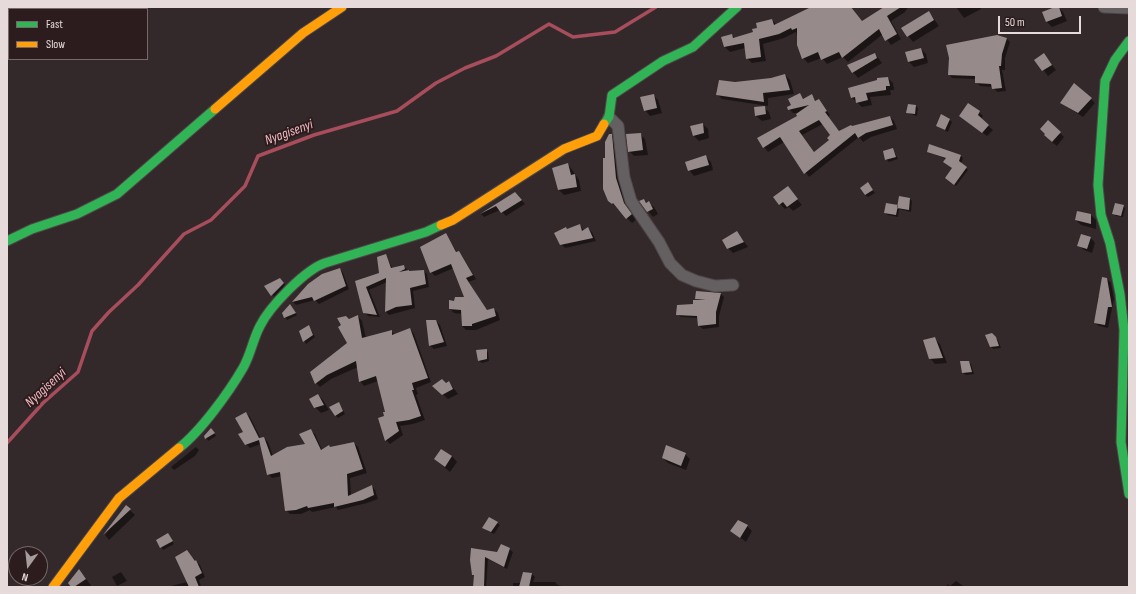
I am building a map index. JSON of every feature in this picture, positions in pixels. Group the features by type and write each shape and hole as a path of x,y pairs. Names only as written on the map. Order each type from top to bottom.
{"street":[{"path":"7,241 32,229 77,214 117,194 303,33 342,7"},
{"path":"53,587 119,498 161,461 181,446 207,419 243,368 264,320 302,277 317,266 426,232 453,220 564,149 597,136 609,117 612,95 663,61 693,47 737,7"},
{"path":"1104,7 1129,8"},
{"path":"1129,41 1115,60 1105,81 1098,186 1101,215 1110,243 1120,294 1124,330 1121,442 1129,494"},
{"path":"609,117 618,126 624,177 631,202 659,242 670,263 682,274 696,281 715,286 733,285"}],"building":[{"path":"811,7 851,7 862,21 884,7 901,7 887,16 897,34 885,41 879,29 842,58 839,52 821,60 818,52 802,59 797,45 797,28 792,30 791,28 779,34 759,39 761,57 746,59 744,43 724,47 721,37 732,34 733,38 753,32 752,29 757,28 756,23 772,19 774,25"},
{"path":"1059,7 1062,16 1046,22 1042,12"},
{"path":"929,11 934,20 907,37 901,28"},
{"path":"997,35 1007,38 1002,54 1001,66 999,66 1002,88 992,89 991,84 975,83 975,76 948,75 949,58 946,45"},
{"path":"921,48 924,58 908,62 905,52"},
{"path":"875,53 877,58 852,73 847,65"},
{"path":"1044,53 1052,65 1042,71 1034,60"},
{"path":"785,74 790,90 763,93 764,102 716,95 719,80 735,82 771,78"},
{"path":"888,77 890,86 886,86 886,90 866,93 868,100 856,103 855,97 851,98 848,88 877,80 877,78"},
{"path":"1074,83 1092,98 1078,113 1060,103"},
{"path":"800,93 803,99 812,94 815,101 819,99 827,111 825,112 839,131 851,125 890,116 893,125 866,133 858,138 855,133 804,174 780,137 763,148 757,138 797,116 796,114 809,105 788,110 787,107 791,105 788,99","holes":["819,120 830,135 827,138 829,140 814,152 799,131"]},
{"path":"654,94 657,108 644,111 640,97"},
{"path":"968,103 980,111 978,115 989,125 982,133 959,116"},
{"path":"908,104 916,105 915,114 906,113"},
{"path":"765,106 766,114 755,116 754,107"},
{"path":"941,114 950,119 945,130 936,126"},
{"path":"1048,120 1061,132 1052,142 1040,129"},
{"path":"703,123 704,133 693,136 690,126"},
{"path":"641,133 643,150 628,152 626,134"},
{"path":"609,134 612,134 616,178 624,203 632,214 626,219 613,203 612,204 608,201 603,189 603,158 605,158 605,142"},
{"path":"929,144 961,155 959,161 967,167 954,185 945,178 952,168 943,162 946,158 927,152"},
{"path":"893,148 896,157 885,160 883,151"},
{"path":"706,155 709,165 688,171 685,162"},
{"path":"568,163 571,175 575,174 577,187 558,190 552,168"},
{"path":"868,182 873,190 865,195 860,188"},
{"path":"788,186 798,199 787,207 783,202 779,205 773,197"},
{"path":"515,192 522,200 501,213 496,206 480,214"},
{"path":"899,196 910,198 909,210 897,208"},
{"path":"644,199 646,203 649,201 653,209 647,212 639,201"},
{"path":"886,203 898,205 896,215 884,213"},
{"path":"1115,203 1124,205 1121,216 1112,214"},
{"path":"1077,211 1091,214 1091,224 1075,220"},
{"path":"580,224 582,231 588,227 593,238 560,245 554,233 566,227 567,229"},
{"path":"737,231 744,242 727,249 722,240"},
{"path":"446,233 456,252 459,251 473,275 466,278 487,310 494,308 496,316 472,324 472,326 462,326 461,310 449,309 449,300 454,301 455,297 464,297 451,264 430,273 420,247"},
{"path":"1081,234 1091,237 1087,249 1077,246"},
{"path":"386,254 391,268 404,265 405,269 399,272 424,270 426,284 410,288 412,305 396,307 385,312 386,278 366,287 377,315 363,313 355,281 379,273 377,257"},
{"path":"340,268 346,286 314,301 312,297 292,302 308,284 322,274"},
{"path":"1102,277 1107,278 1112,307 1108,307 1105,325 1094,323"},
{"path":"280,278 284,283 271,296 264,286"},
{"path":"696,291 721,293 716,312 716,324 698,326 697,316 676,315 677,305 693,304 693,300 706,300 695,299"},
{"path":"290,304 296,313 284,318 282,313"},
{"path":"358,315 362,338 392,330 392,335 410,328 428,378 412,383 414,390 412,390 421,416 396,422 399,431 385,441 378,418 384,416 383,412 385,412 376,376 359,382 356,361 327,375 315,384 310,372 347,343 338,327 341,325 337,318 346,316 349,319"},
{"path":"426,320 436,320 444,342 429,346"},
{"path":"309,325 313,335 303,342 299,331"},
{"path":"992,333 996,337 999,346 990,347 985,335"},
{"path":"935,337 943,358 929,359 923,340"},
{"path":"487,349 487,359 478,361 476,350"},
{"path":"960,361 969,361 972,372 962,373"},
{"path":"442,379 446,383 449,381 453,389 442,395 432,386"},
{"path":"318,394 324,405 314,408 309,399"},
{"path":"339,402 343,411 335,416 329,407"},
{"path":"246,412 259,438 264,437 271,456 287,447 305,444 299,434 311,429 321,450 329,445 330,447 354,442 363,469 347,474 348,496 372,485 374,495 363,500 334,507 334,503 308,508 307,506 296,510 285,511 280,472 267,475 259,440 245,445 238,434 243,432 235,418"},
{"path":"211,428 215,433 205,439 204,436"},
{"path":"666,445 686,453 681,466 662,458"},
{"path":"441,449 452,456 445,467 434,459"},
{"path":"126,505 131,509 103,535"},
{"path":"489,517 498,522 491,532 482,528"},
{"path":"738,520 748,525 740,538 730,531"},
{"path":"168,533 173,541 160,548 156,540"},
{"path":"501,544 510,548 504,567 485,557 484,587 473,587 474,575 472,575 470,560 471,548 497,552"},
{"path":"187,550 195,561 196,560 202,573 195,577 199,587 189,587 175,557"},
{"path":"79,569 86,579 74,587 71,587 68,583"},
{"path":"523,572 532,573 529,587 519,587"}],"waterway":[{"name":"Nyagisenyi","path":"7,443 43,403 78,372 92,331 109,312 138,285 184,234 211,220 245,186 258,156 314,135 397,111 436,83 465,68 496,56 549,24 573,37 615,32 656,7"}],"traffic: fast":[{"path":"604,124 609,117 612,95 663,61 693,47 737,7"},
{"path":"1129,41 1115,60 1105,81 1098,185 1101,215 1110,243 1120,294 1124,330 1121,442 1129,494"},
{"path":"7,241 32,229 77,214 117,194 215,109"},
{"path":"179,448 205,422 230,388 243,368 265,318 280,299 298,281 325,263 426,232 441,225"}],"traffic: slow":[{"path":"215,109 303,33 342,7"},
{"path":"441,225 453,220 564,149 597,136 604,124"},
{"path":"53,587 119,498 179,448"}]}
